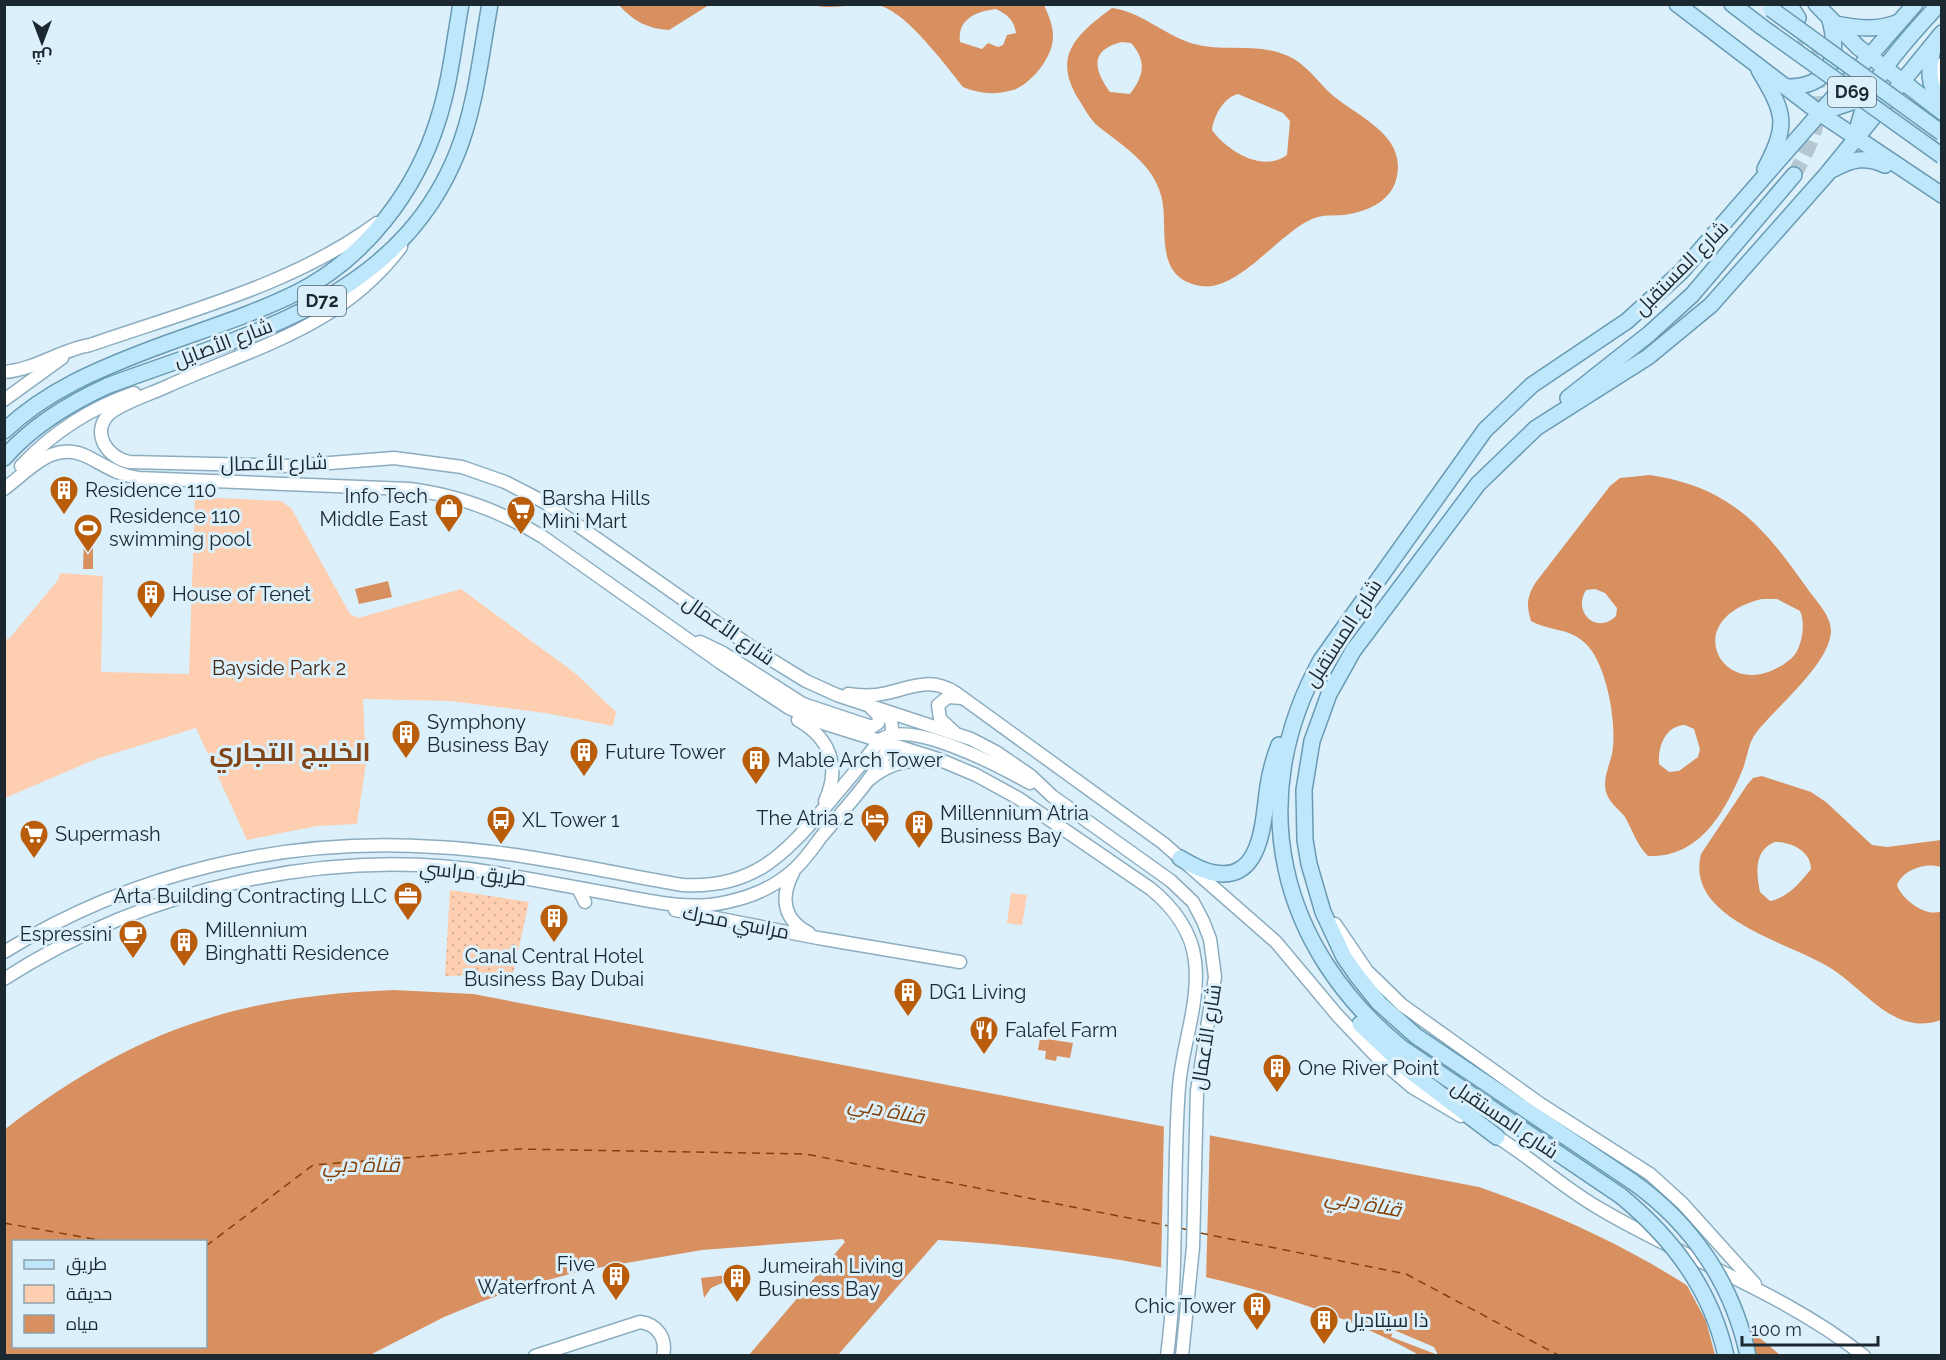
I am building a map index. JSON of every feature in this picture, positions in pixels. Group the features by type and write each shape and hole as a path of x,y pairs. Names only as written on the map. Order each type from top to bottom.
{"main road":[{"name":"شارع الأصايل","path":"4,431 37,404 84,376 281,300 307,287 347,259 387,216 418,169 433,135 444,100 461,4"},
{"name":"شارع الأصايل","path":"4,458 48,419 92,393 290,317 328,298 381,261 412,232 438,193 458,151 472,105 490,4"},
{"path":"1677,4 1821,114 1941,195"},
{"name":"D69","path":"1732,4 1941,156"},
{"path":"1790,4 1798,18"},
{"path":"1816,4 1869,57 1941,112"},
{"name":"شارع المستقبل","path":"1726,1356 1712,1310 1688,1266 1663,1234 1621,1196 1402,1048 1370,1021 1342,991 1323,963 1306,930 1287,870 1281,828 1281,786 1286,744 1310,680 1334,640 1485,430 1532,385 1649,303 1697,256 1915,4"},
{"path":"1863,98 1884,68 1939,4"},
{"name":"D69","path":"1768,7 1941,134"},
{"path":"1786,87 1811,84 1829,68 1835,45 1832,22"},
{"path":"1832,22 1865,29 1888,27 1899,22"},
{"path":"1939,36 1929,73 1933,91 1941,105"},
{"name":"شارع المستقبل","path":"1748,1356 1733,1305 1702,1249 1668,1209 1634,1182 1429,1046 1397,1020 1368,990 1344,957 1332,935 1315,888 1305,840 1305,790 1312,741 1329,694 1353,651 1465,499 1506,454 1552,416 1630,369 1697,318 1737,278 1827,174 1852,136 1889,97 1939,36"},
{"path":"1852,136 1863,98 1869,57"},
{"path":"1754,63 1776,100 1782,129 1779,142 1754,191"},
{"path":"1821,114 1902,82"},
{"path":"1786,87 1832,100 1889,97 1911,102 1941,122"},
{"path":"1827,174 1848,162 1865,159 1904,171"},
{"path":"1552,416 1576,391 1649,334 1692,295 1794,176"},
{"path":"1180,858 1215,874 1236,870 1250,859 1262,835 1273,762 1293,722"},
{"path":"1342,991 1353,1017 1384,1048 1420,1080 1497,1137"}],"street":[{"path":"1941,64 1941,82"},
{"path":"4,400 52,364 90,345 291,272 332,253 387,216"},
{"name":"شارع الأعمال","path":"4,488 46,441 75,420 283,340 325,317 380,273 412,232"},
{"path":"4,372 31,366 65,350 90,345"},
{"name":"شارع الأعمال","path":"112,406 105,420 102,436 108,451 121,461 292,466 394,458 440,462 505,482 546,503 758,651 823,690 957,735 1009,759 1052,796 1162,874 1193,902 1207,931 1213,953 1215,983 1197,1091 1193,1247 1182,1356"},
{"name":"شارع الأعمال","path":"4,488 40,459 53,453 70,452 87,456 111,471 138,478 409,489 479,504 528,527 677,633 800,714 887,740 960,767 1018,798 1145,885 1168,904 1190,940 1195,961 1196,984 1182,1058 1177,1109 1174,1282 1167,1356"},
{"path":"677,633 723,653 803,704 872,727 878,723 880,717 866,705"},
{"path":"721,663 767,701 815,730 825,741 831,756 832,780 818,815"},
{"path":"823,690 854,695 875,695 927,683 950,689 1122,812 1180,858 1276,942 1338,1016 1389,1069 1424,1095 1497,1137 1591,1204 1775,1300 1839,1337 1864,1356"},
{"path":"957,735 940,719 937,710 944,698 962,698"},
{"path":"889,713 887,740 903,733 958,749 997,765 1052,796"},
{"name":"طريق مراسي","path":"4,979 98,929 280,876 370,866 461,869 655,902 692,906 730,902 765,889 794,871 862,786 887,740"},
{"name":"طريق مراسي","path":"4,952 72,915 133,889 193,870 269,854 350,845 438,847 496,854 683,885 710,885 736,880 772,863 792,845 887,740"},
{"path":"862,786 882,770 906,762 922,761 960,767"},
{"name":"مراسي محرك","path":"794,871 785,891 786,910 796,926 818,938"},
{"path":"578,888 585,902"},
{"path":"1315,888 1356,958 1401,1005 1539,1103 1658,1182 1682,1203 1743,1273 1775,1300"},
{"name":"مراسي محرك","path":"655,902 695,915 960,962"},
{"path":"1634,1226 1647,1224 1657,1217 1663,1206 1663,1193 1658,1182"},
{"path":"535,1356 639,1323 651,1325 659,1332 664,1342 663,1356"}],"green space":[{"name":"Bayside Park 2","path":"195,497 281,501 291,508 350,614 358,618 461,589 575,673 616,712 613,726 545,713 450,701 363,699 366,763 357,824 317,826 247,840 196,728 96,759 5,798 5,637 8,640 58,580 60,573 103,576 101,672 189,674"},
{"path":"450,890 529,902 513,974 445,976"},
{"path":"1011,893 1027,895 1022,925 1007,923"}],"water":[{"path":"619,5 709,5 669,30 641,23"},
{"path":"812,5 859,5 840,7"},
{"path":"875,5 1044,5 1052,28 1052,44 1046,60 1020,87 1001,93 975,91 963,87 937,54 903,19","holes":["996,9 1012,21 1016,33 1007,35 1003,45 998,47 988,43 982,49 960,42 960,34 965,22 975,14"]},
{"path":"1112,8 1133,14 1194,44 1261,49 1292,58 1306,68 1336,98 1381,131 1389,141 1398,165 1393,188 1383,200 1369,208 1344,215 1320,216 1299,226 1244,271 1229,280 1215,285 1201,286 1185,281 1175,273 1169,262 1163,207 1157,184 1136,156 1093,121 1079,100 1067,71 1068,58 1079,37","holes":["1122,42 1131,43 1140,56 1142,68 1141,75 1130,94 1110,92 1098,69 1099,56 1104,50","1238,94 1283,113 1290,121 1287,155 1278,160 1257,161 1236,152 1212,130 1220,108 1228,99"]},
{"path":"1650,475 1678,481 1723,499 1741,512 1775,545 1791,565 1822,608 1831,631 1822,657 1812,671 1753,737 1735,787 1718,817 1695,841 1682,850 1666,855 1648,856 1625,817 1612,803 1606,792 1605,780 1614,735 1608,692 1599,663 1579,638 1531,621 1528,610 1529,596 1536,582 1610,486 1620,478","holes":["1595,589 1605,593 1617,608 1616,616 1609,621 1594,622 1584,613 1582,598 1586,590","1762,599 1777,599 1800,611 1803,631 1795,654 1773,670 1754,675 1737,672 1724,664 1717,651 1716,636 1722,622 1737,609","1685,725 1694,729 1700,749 1698,757 1679,771 1669,772 1659,764 1660,750 1664,738 1678,726"]},
{"name":"Residence 110 swimming pool","path":"84,539 93,539 93,569 83,569"},
{"path":"388,581 392,597 359,604 355,589"},
{"path":"1762,776 1811,792 1826,802 1872,845 1887,847 1941,840 1941,867 1929,865 1916,868 1904,875 1897,885 1909,902 1922,910 1935,913 1941,911 1941,1020 1925,1023 1897,1018 1871,1001 1835,971 1747,927 1725,913 1709,897 1700,877 1701,854 1753,778","holes":["1781,842 1804,853 1808,857 1811,869 1788,893 1770,901 1760,892 1758,863 1760,856 1768,846"]},
{"name":"قناة دبي","path":"394,990 473,994 1479,1187 1560,1218 1638,1256 1711,1302 1780,1355 1419,1355 1366,1329 1308,1306 1185,1272 1059,1251 938,1240 838,1355 749,1355 845,1242 843,1239 702,1250 585,1270 525,1286 483,1301 444,1317 370,1355 5,1355 4,1130 51,1096 141,1044 234,1011 283,1001"},
{"path":"1040,1038 1073,1043 1070,1058 1057,1056 1056,1061 1045,1059 1046,1051 1038,1050"},
{"path":"737,1274 711,1288 704,1298 701,1278"}],"pier":[{"path":"1164,1123 1210,1131 1206,1281 1161,1272"},
{"path":"1684,1280 1746,1324 1754,1355 1715,1355 1706,1321"},
{"path":"1394,1330 1434,1347 1438,1355 1391,1337"}],"ferry route":[{"path":"207,1245 313,1165 518,1149 806,1154 1169,1226"},
{"path":"4,1223 99,1240"},
{"path":"1179,1228 1189,1230"},
{"path":"1200,1233 1406,1274 1560,1356"}],"tunnel":[{"path":"1794,175 1813,135 1819,102 1814,67 1800,25"}],"place":[{"name":"Residence 110","path":"64,516"},
{"name":"Info Tech Middle East","path":"449,534"},
{"name":"Barsha Hills Mini Mart","path":"521,536"},
{"name":"Residence 110 swimming pool","path":"88,554"},
{"name":"House of Tenet","path":"151,620"},
{"name":"Symphony Business Bay","path":"406,760"},
{"name":"Future Tower","path":"584,778"},
{"name":"Mable Arch Tower","path":"756,786"},
{"name":"The Atria 2","path":"875,844"},
{"name":"XL Tower 1","path":"501,846"},
{"name":"Millennium Atria Business Bay","path":"919,850"},
{"name":"Supermash","path":"34,860"},
{"name":"Arta Building Contracting LLC","path":"408,922"},
{"name":"Canal Central Hotel Business Bay Dubai","path":"554,944"},
{"name":"Espressini","path":"133,960"},
{"name":"Millennium Binghatti Residence","path":"184,968"},
{"name":"DG1 Living","path":"908,1018"},
{"name":"Falafel Farm","path":"984,1056"},
{"name":"One River Point","path":"1277,1094"},
{"name":"Five Waterfront A","path":"616,1302"},
{"name":"Jumeirah Living Business Bay","path":"737,1304"},
{"name":"Chic Tower","path":"1257,1332"},
{"name":"ذا سيتاديل","path":"1324,1346"}],"district":[{"name":"الخليج التجاري","path":"290,752"}]}
